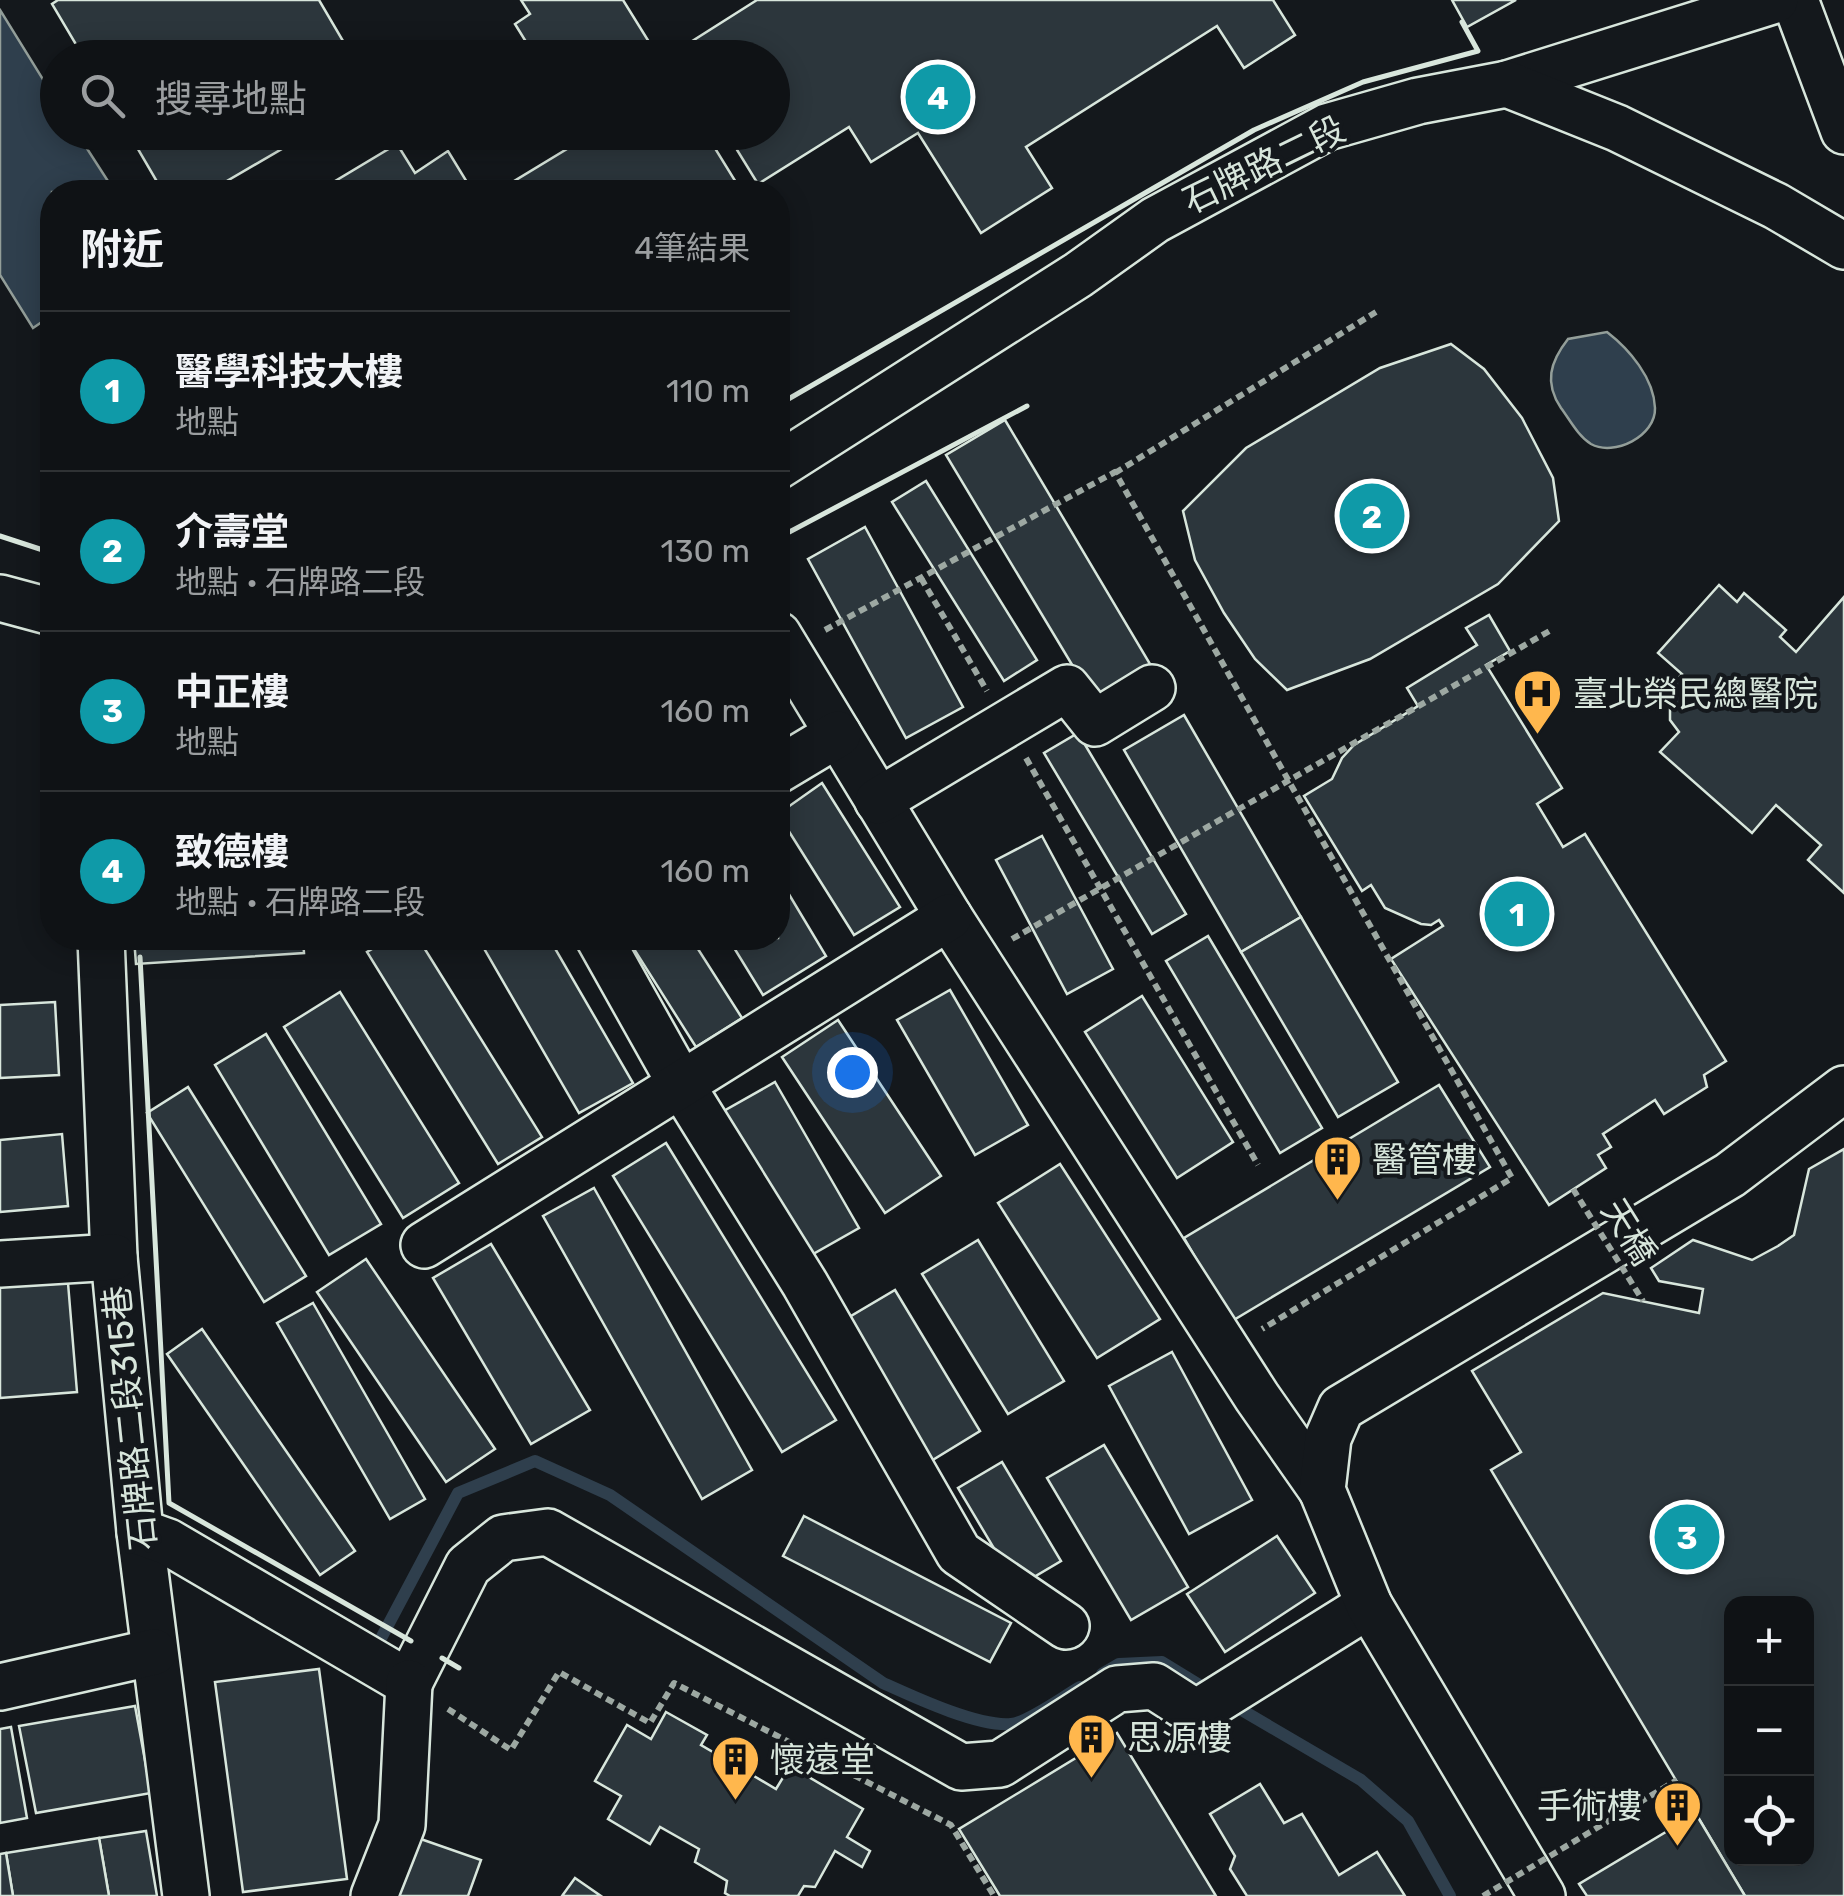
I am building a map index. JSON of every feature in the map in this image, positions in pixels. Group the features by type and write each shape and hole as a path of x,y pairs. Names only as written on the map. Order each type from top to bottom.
{"street":[{"name":"石牌路二段","path":"790,458 1078,275 1155,220 1327,127 1418,101 1508,84 1775,0"},
{"path":"1794,0 1844,131"},
{"path":"1508,84 1634,137 1776,206 1844,246"},
{"path":"0,598 40,609"},
{"path":"790,656 949,917 1227,1350 1322,1490 1368,1605 1542,1896"},
{"path":"878,801 1067,688 1095,723 1152,688"},
{"path":"790,763 838,734"},
{"path":"424,1245 949,917"},
{"name":"石牌路二段315巷","path":"101,950 114,1257 140,1532 186,1896"},
{"path":"606,950 959,1553 1066,1626"},
{"path":"1322,1490 1328,1438 1341,1408 1730,1176 1844,1089"},
{"path":"0,1264 114,1257"},
{"path":"140,1532 168,1542 409,1683"},
{"path":"374,1896 402,1826 409,1683 468,1566 503,1538 548,1532 960,1767 1000,1764 1116,1689 1154,1686 1196,1714 1368,1605"},
{"path":"0,1687 154,1652"}],"path":[{"path":"790,639 921,578 1114,473 1376,312"},
{"path":"1114,473 1512,1178 1227,1350"},
{"path":"921,578 1258,1165"},
{"path":"976,959 1553,628"},
{"name":"天橋","path":"1573,1189 1643,1301"},
{"path":"409,1683 511,1750 559,1672 650,1723 674,1683 951,1826 994,1896"},
{"path":"1484,1896 1677,1780"}],"water":[{"path":"0,10 40,75 40,150 88,150 107,180 40,180 40,323 33,328 0,275"},
{"path":"1607,332 1639,365 1655,408 1649,427 1641,435 1611,448 1591,444 1582,437 1556,399 1551,381 1553,364 1568,339"}],"building":[{"path":"58,0 319,0 342,40 73,40 52,4"},
{"path":"521,0 623,0 648,40 525,40 515,24 530,14"},
{"path":"757,0 1273,0 1295,35 1244,68 1217,26 1026,147 1052,188 981,233 918,133 871,162 849,127 764,180 756,180 737,150 790,150 790,40 694,40"},
{"path":"1452,0 1516,0 1467,27"},
{"path":"138,150 280,150 229,180 156,180"},
{"path":"387,150 401,150 415,173 448,151 466,180 337,180"},
{"path":"565,150 716,150 735,180 516,180"},
{"path":"1451,344 1484,369 1522,418 1553,478 1559,521 1498,584 1370,659 1287,690 1255,659 1224,613 1195,560 1183,511 1246,448 1380,368"},
{"path":"1005,420 1150,664 1092,698 946,455"},
{"path":"926,481 1037,660 1004,681 892,502"},
{"path":"865,527 963,707 906,738 808,559"},
{"path":"1719,585 1737,602 1744,593 1786,630 1780,637 1796,652 1844,597 1844,893 1808,860 1821,845 1776,805 1752,833 1660,752 1679,732 1670,720 1670,687 1682,674 1658,653"},
{"path":"1489,615 1510,651 1486,665 1562,788 1537,804 1563,847 1585,834 1726,1061 1704,1075 1707,1087 1664,1114 1655,1100 1603,1134 1611,1147 1598,1155 1606,1168 1549,1205 1391,959 1443,926 1439,920 1431,925 1421,924 1385,908 1371,885 1362,891 1304,796 1332,779 1342,758 1354,745 1418,706 1407,688 1477,645 1466,628"},
{"path":"1184,715 1301,917 1241,952 1124,750"},
{"path":"1078,733 1186,914 1152,934 1044,753"},
{"path":"822,783 900,907 854,935 790,833 790,806"},
{"path":"1042,836 1113,969 1067,994 996,860"},
{"path":"790,896 826,956 763,995 735,950 790,950"},
{"path":"1301,917 1398,1082 1338,1117 1241,952"},
{"path":"1208,936 1322,1128 1280,1153 1166,961"},
{"path":"135,950 304,950 304,953 136,964"},
{"path":"425,950 542,1137 498,1164 367,952"},
{"path":"485,950 556,950 633,1083 579,1113"},
{"path":"635,950 699,950 742,1018 696,1047"},
{"path":"950,990 1028,1125 975,1155 897,1020"},
{"path":"340,992 459,1183 403,1218 284,1027"},
{"path":"1142,996 1233,1142 1177,1178 1085,1032"},
{"path":"55,1002 59,1075 0,1078 0,1005"},
{"path":"838,1020 941,1176 885,1213 782,1057"},
{"path":"266,1034 381,1224 329,1255 215,1065"},
{"path":"775,1082 859,1228 806,1258 722,1112"},
{"name":"醫管樓","path":"1439,1085 1490,1167 1232,1321 1184,1238"},
{"path":"188,1087 306,1276 264,1302 147,1113"},
{"path":"62,1134 68,1206 0,1212 0,1140"},
{"path":"666,1143 836,1420 782,1452 613,1176"},
{"path":"1844,1149 1844,1896 1745,1896 1727,1866 1814,1866 1814,1596 1724,1596 1724,1861 1491,1470 1521,1452 1472,1371 1603,1293 1699,1313 1703,1289 1659,1281 1651,1268 1693,1240 1752,1260 1794,1235 1809,1169"},
{"path":"1060,1164 1160,1319 1097,1358 998,1203"},
{"path":"594,1188 752,1470 702,1499 543,1216"},
{"path":"978,1240 1064,1381 1008,1414 922,1274"},
{"path":"491,1244 590,1410 531,1444 433,1278"},
{"path":"366,1259 495,1449 446,1482 317,1292"},
{"path":"68,1283 77,1392 0,1398 0,1287"},
{"path":"895,1290 980,1431 931,1461 846,1319"},
{"path":"313,1303 425,1499 390,1519 277,1323"},
{"path":"202,1329 355,1551 320,1575 167,1354"},
{"path":"1172,1352 1252,1500 1189,1534 1109,1386"},
{"path":"1104,1445 1188,1587 1131,1620 1047,1478"},
{"path":"1002,1462 1061,1561 1017,1587 958,1488"},
{"path":"804,1516 1011,1623 990,1662 783,1556"},
{"path":"1277,1536 1315,1593 1225,1652 1187,1594"},
{"path":"319,1669 347,1879 243,1892 215,1682"},
{"path":"135,1706 151,1793 36,1813 19,1726"},
{"name":"懷遠堂","path":"666,1712 707,1735 701,1745 776,1789 790,1766 863,1809 847,1837 870,1851 862,1867 835,1851 815,1887 804,1886 798,1896 730,1896 725,1893 727,1881 695,1862 699,1849 660,1827 650,1844 608,1819 621,1796 595,1781 627,1725 651,1739"},
{"path":"11,1727 27,1818 0,1823 0,1729"},
{"name":"思源樓","path":"1117,1733 1216,1896 1000,1896 959,1829"},
{"name":"思源樓","path":"1260,1784 1284,1823 1302,1814 1339,1875 1377,1852 1405,1896 1247,1896 1230,1869 1235,1856 1210,1814"},
{"name":"手術樓","path":"1696,1814 1745,1896 1587,1896 1579,1884"},
{"path":"146,1831 157,1896 109,1896 99,1838"},
{"path":"415,1837 481,1860 468,1896 394,1896"},
{"path":"99,1838 109,1896 13,1896 6,1853"},
{"path":"6,1853 13,1896 0,1896 0,1854"},
{"path":"575,1878 601,1896 562,1896"}],"waterway":[{"path":"378,1644 458,1493 535,1461 610,1495 883,1683 928,1703 981,1721 1011,1724 1036,1714 1080,1687"},
{"path":"1102,1674 1119,1664 1162,1662 1211,1692"},
{"path":"1228,1702 1361,1780 1408,1821 1450,1896"}],"wall":[{"path":"790,398 1254,130 1363,82 1478,51 1462,22"},
{"path":"790,532 1027,406"},
{"path":"0,536 40,549"},
{"path":"140,957 169,1503 411,1641"},
{"path":"442,1658 459,1668"}],"place":[{"name":"致德樓","path":"938,97"},
{"name":"介壽堂","path":"1372,516"},
{"name":"臺北榮民總醫院","path":"1538,736"},
{"name":"醫學科技大樓","path":"1517,914"},
{"name":"醫管樓","path":"1337,1202"},
{"name":"中正樓","path":"1687,1537"},
{"name":"思源樓","path":"1092,1780"},
{"name":"懷遠堂","path":"735,1802"},
{"name":"手術樓","path":"1677,1848"}]}
